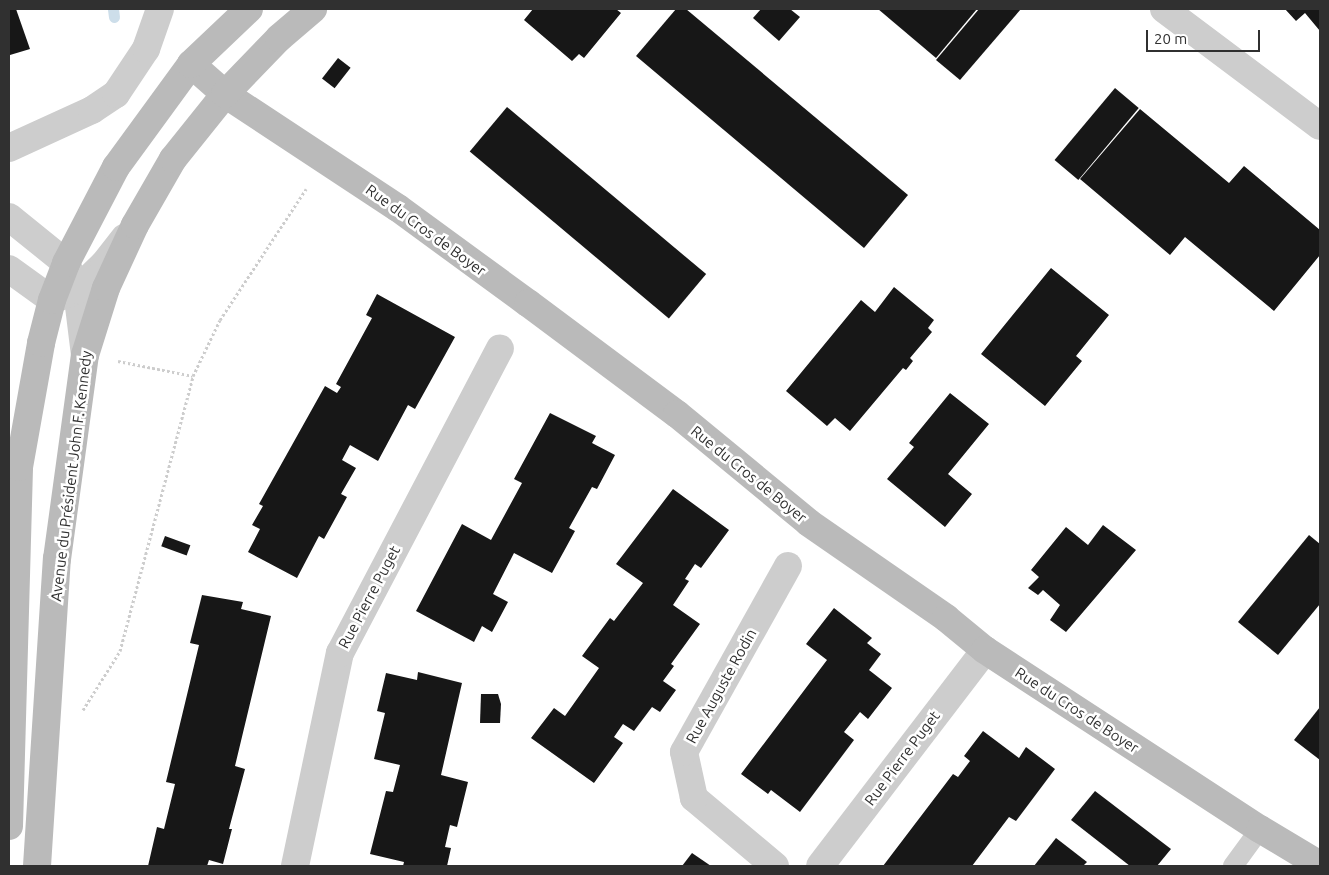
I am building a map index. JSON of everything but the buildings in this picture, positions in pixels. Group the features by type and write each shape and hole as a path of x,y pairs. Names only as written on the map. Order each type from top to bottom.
{"main road":[{"path":"9,826 19,467 41,343 64,295 66,263 116,168 191,64 249,9"},
{"name":"Avenue du Président John F. Kennedy","path":"37,866 57,559 85,355 106,288 135,225 173,159 225,94 280,38 312,9"},
{"name":"Rue du Cros de Boyer","path":"191,64 225,94 398,208 677,414 809,523 946,618 985,650 1260,829 1320,865"}],"street":[{"path":"9,148 92,110 116,94 146,49 160,9"},
{"path":"1164,9 1320,126"},
{"path":"9,217 66,263"},
{"path":"64,295 104,264 135,225"},
{"path":"9,269 64,295 85,355"},
{"name":"Rue Pierre Puget","path":"296,866 340,653 500,348"},
{"name":"Rue Auguste Rodin","path":"776,866 694,798 684,752 788,566"},
{"name":"Rue Pierre Puget","path":"820,866 985,650"}],"lane":[{"path":"1233,866 1260,829"}],"path":[{"path":"82,712 120,652 193,376 220,320 326,159"},
{"path":"85,355 193,376"}],"waterway":[{"path":"113,9 114,17"}]}
